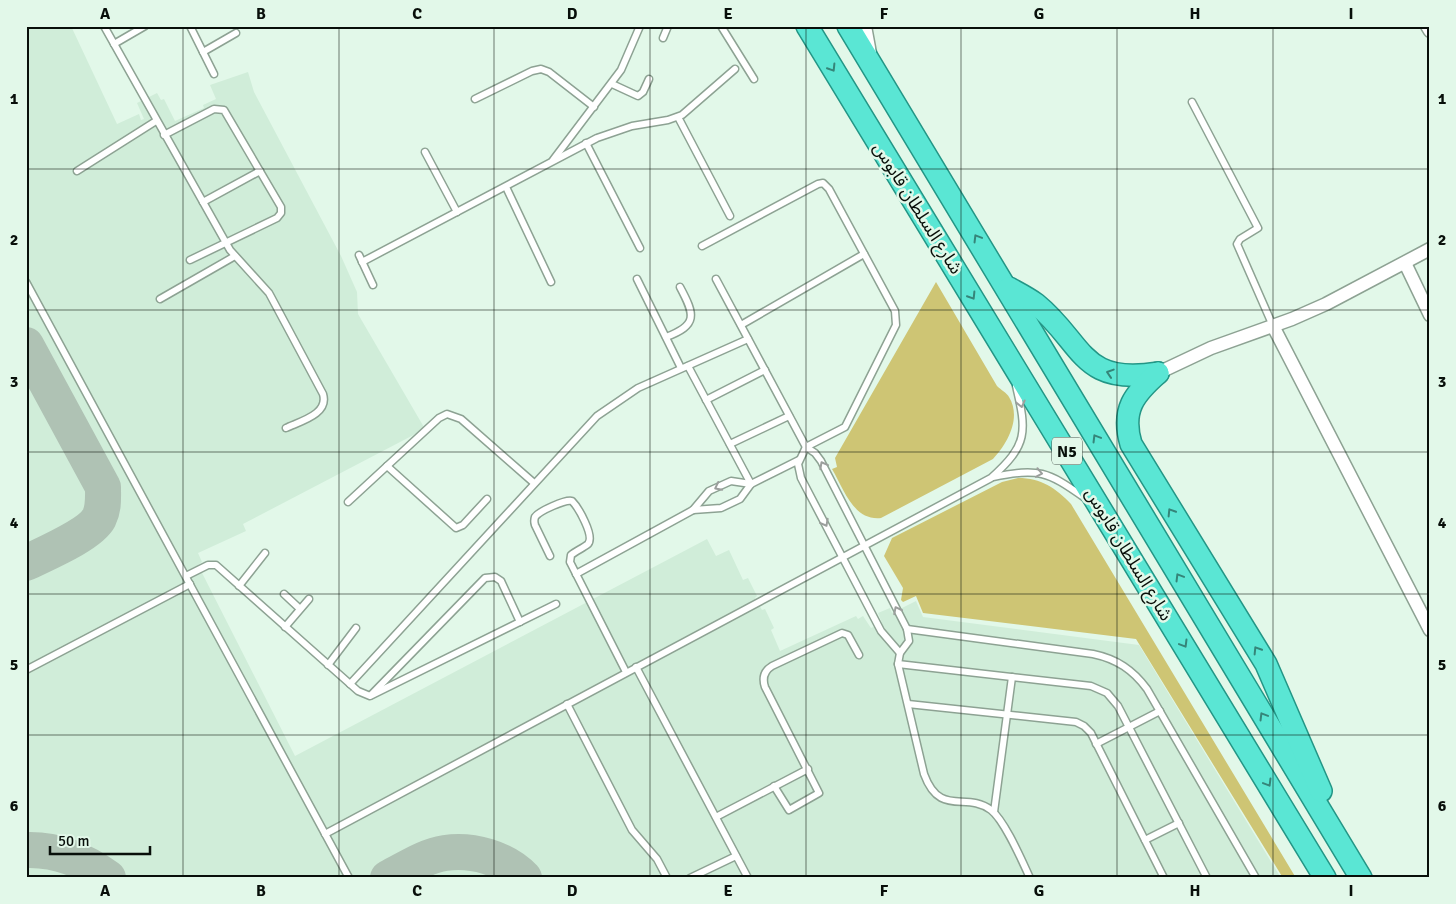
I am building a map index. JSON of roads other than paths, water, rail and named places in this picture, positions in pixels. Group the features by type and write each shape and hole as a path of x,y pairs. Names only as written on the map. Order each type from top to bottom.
{"highway":[{"name":"شارع السلطان قابوس","path":"807,26 1010,357 1325,878"},
{"name":"شارع السلطان قابوس","path":"848,26 1358,874"},
{"path":"1006,286 1036,304 1086,358 1099,369 1117,375 1134,377 1158,373"},
{"path":"1158,373 1141,388 1130,406 1128,433 1131,444 1266,664 1358,874"}],"street":[{"path":"865,26 873,67"},
{"path":"1427,26 1430,31"},
{"path":"1158,373 1211,348 1273,326 1326,304 1430,250"},
{"path":"1405,263 1430,315"},
{"path":"1273,326 1430,630"}],"lane":[{"path":"104,26 226,242 235,256 257,278 272,298 324,398 323,406 317,413 286,428"},
{"path":"114,44 145,26"},
{"path":"190,26 214,74"},
{"path":"551,162 612,84 629,54 640,26"},
{"path":"663,38 668,26"},
{"path":"722,26 754,79"},
{"path":"203,52 236,34"},
{"path":"475,99 532,71 541,69 549,72 594,107"},
{"path":"362,262 586,143 632,126 678,117 688,111 735,69"},
{"path":"612,84 638,96 643,92 649,79"},
{"path":"1192,102 1258,228 1240,238 1237,244 1273,326"},
{"path":"164,135 214,109 222,108 282,207 281,214 277,218 190,260"},
{"path":"678,117 730,216"},
{"path":"78,170 156,121"},
{"path":"586,143 640,248"},
{"path":"425,152 457,212"},
{"path":"203,202 260,171"},
{"path":"702,246 820,183 829,189 895,311 896,325 845,427 806,447 799,460 798,467 801,478 885,638 900,653"},
{"path":"506,186 551,282"},
{"path":"741,325 864,254"},
{"path":"359,255 373,285"},
{"path":"160,299 235,256"},
{"path":"637,279 666,337 706,400 751,484"},
{"path":"716,279 806,447 818,456 907,629 909,641 900,653 898,664 924,774 930,788 945,800 982,805 994,812 1030,878"},
{"path":"26,282 349,878"},
{"path":"666,337 683,330 690,321 690,306 680,287"},
{"path":"350,684 588,424 606,408 638,388 748,339"},
{"path":"991,478 1014,455 1023,430 1023,411 1010,357"},
{"path":"706,400 765,370"},
{"path":"348,502 439,418 452,414 461,419 534,483"},
{"path":"730,444 789,416"},
{"path":"693,510 721,508 740,499 751,484 799,460"},
{"path":"387,466 456,528 464,526 487,499"},
{"path":"326,834 991,478 1024,471 1041,472 1058,479 1103,511"},
{"path":"576,574 693,510 706,493 727,482 734,480 751,484"},
{"path":"550,556 534,519 564,501 572,501 590,535 588,544 571,555 570,562 626,672"},
{"path":"239,586 265,553"},
{"path":"186,576 208,565 214,565 361,694 370,696 556,604"},
{"path":"370,696 485,578 492,577 501,581 520,622"},
{"path":"26,670 190,584"},
{"path":"284,594 300,609"},
{"path":"285,627 309,599"},
{"path":"328,665 356,628"},
{"path":"907,629 1093,654 1112,659 1128,668 1142,681 1256,878"},
{"path":"774,786 786,807 793,809 819,793 765,688 765,674 772,666 842,633 850,638 859,655"},
{"path":"898,664 1096,687 1107,693 1115,701 1130,728 1207,878"},
{"path":"636,667 748,878"},
{"path":"994,812 1012,677"},
{"path":"567,704 632,830 657,859 667,878"},
{"path":"908,704 1076,722 1088,729 1164,878"},
{"path":"1096,744 1160,711"},
{"path":"716,817 808,769"},
{"path":"1145,840 1179,823"},
{"path":"690,878 736,856"}]}
